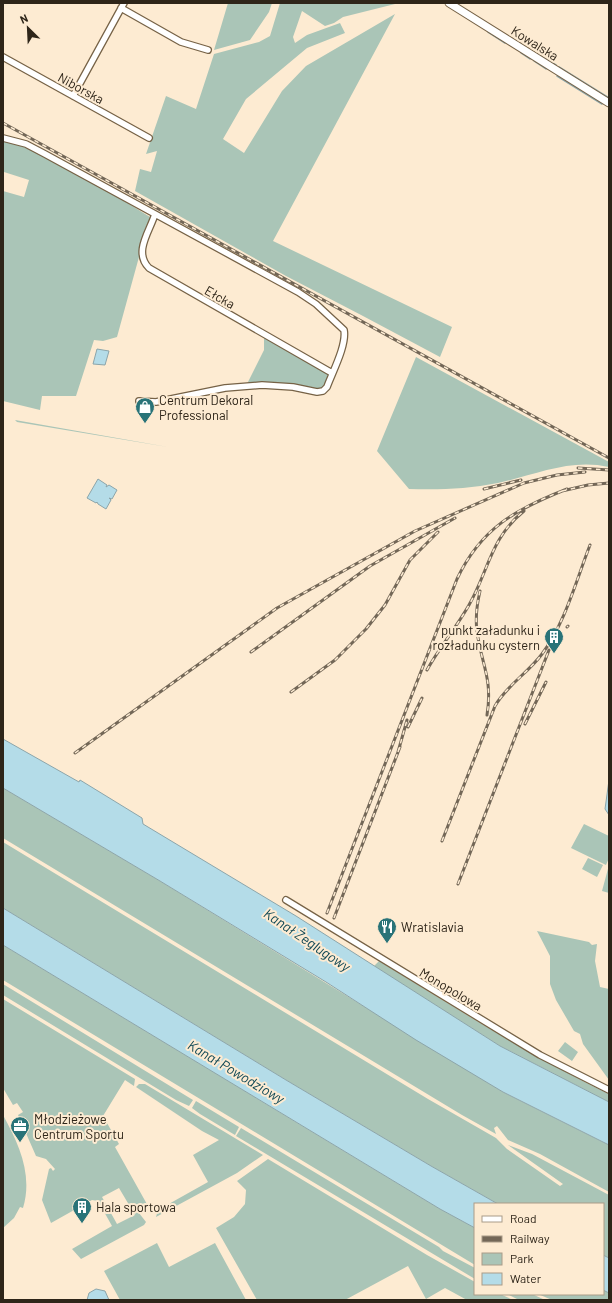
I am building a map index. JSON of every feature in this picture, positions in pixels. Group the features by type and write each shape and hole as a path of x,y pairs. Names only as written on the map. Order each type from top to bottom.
{"street":[{"name":"Kowalska","path":"449,3 609,103"},
{"path":"72,96 122,6 181,42 208,50"},
{"name":"Niborska","path":"3,57 149,138"},
{"path":"3,138 26,144 277,280 316,304 344,330 345,336 326,390 317,392 293,387 262,385 225,388 156,402 139,401"},
{"name":"Ełcka","path":"155,214 142,249 143,260 149,268 332,373"},
{"name":"Monopolowa","path":"286,900 540,1054 609,1090"}],"green space":[{"path":"228,3 272,3 269,12 250,40 214,50"},
{"path":"280,3 399,3 343,17 334,23 325,26 302,11 293,37 295,43 307,35 340,23 345,33 307,48 246,99 223,139 244,153 282,91 306,66 395,14 273,241 452,327 440,357 286,276 135,191 140,169 151,172 157,151 146,154 166,96 196,109 214,54 259,42 270,36"},
{"path":"3,141 31,149 108,191 150,217 117,337 103,341 94,340 76,396 42,396 40,410 3,401 3,191 24,197 29,180 4,172"},
{"path":"264,338 328,374 328,380 324,387 316,389 268,382 247,384 264,350"},
{"path":"416,357 609,462 609,467 595,465 566,466 512,480 476,487 454,489 409,489 377,451"},
{"path":"15,420 168,447 17,422"},
{"path":"3,788 160,881 503,1092 609,1145 609,1192 540,1154 508,1140 497,1126 494,1128 496,1134 462,1115 3,838"},
{"path":"584,824 609,836 609,858 606,865 571,848"},
{"path":"3,842 428,1099 496,1138 507,1149 560,1186 563,1184 508,1145 532,1154 609,1195 609,1258 604,1256 604,1203 496,1203 286,1080 3,908"},
{"path":"588,858 603,865 597,877 582,869"},
{"path":"609,865 609,893 602,891"},
{"path":"537,931 589,942 592,945 597,944 595,961 600,987 609,989 609,1080 583,1044 580,1034 574,1031 556,1000 550,984 550,956"},
{"path":"3,945 440,1209 474,1227 474,1264 3,980"},
{"path":"379,961 521,1047 609,1094 609,1102 500,1046 374,966"},
{"path":"3,984 193,1100 189,1106 176,1100 3,995"},
{"path":"3,999 135,1079 134,1086 125,1080 103,1116 119,1144 115,1147 148,1206 139,1213 146,1222 144,1225 81,1259 72,1249 112,1226 98,1201 92,1200 51,1223 42,1200 49,1169 51,1168 53,1171 55,1169 46,1159 36,1156 18,1115 23,1112 17,1103 13,1105 3,1088","holes":["119,1188 135,1215 117,1224 102,1197"]},
{"path":"565,1042 578,1052 572,1061 558,1051"},
{"path":"139,1084 145,1084 263,1155 237,1173 156,1217 158,1210 208,1182 193,1155 219,1140 202,1131 136,1087"},
{"path":"196,1101 239,1127 235,1135 192,1108"},
{"path":"3,1115 19,1148 23,1160 26,1196 23,1208 20,1207 14,1218 3,1228"},
{"path":"241,1128 439,1247 443,1251 474,1267 474,1278 236,1136"},
{"path":"268,1159 427,1255 474,1281 474,1295 502,1295 513,1300 467,1300 445,1288 426,1299 408,1266 345,1300 257,1300 216,1228 234,1217 245,1204 246,1190 237,1181"},
{"path":"157,1243 169,1267 215,1243 246,1300 120,1300 104,1271"},
{"path":"604,1290 609,1293 609,1300 552,1300 540,1295 604,1295"},
{"path":"509,1295 534,1295 545,1300 519,1300"}],"water":[{"path":"97,349 109,351 105,365 93,364"},
{"path":"98,479 107,485 106,487 109,485 117,490 112,499 109,498 111,500 106,509 97,502 96,503 87,498"},
{"name":"Kanał Żeglugowy","path":"3,739 79,782 80,780 142,818 143,824 296,916 500,1046 609,1102 609,1145 503,1092 416,1040 326,982 160,881 3,788"},
{"path":"609,780 609,815 605,809"},
{"name":"Kanał Powodziowy","path":"3,908 286,1080 496,1203 474,1203 474,1227 440,1209 3,945"},
{"path":"604,1256 609,1258 609,1293 604,1290"},
{"path":"96,1289 105,1291 109,1300 87,1300 89,1293"}],"waterway":[{"path":"488,32 505,43"},
{"path":"521,53 530,59"},
{"path":"537,54 556,65"},
{"path":"534,61 546,69"},
{"path":"559,67 609,98"},
{"path":"557,76 602,104"}],"railway":[{"path":"3,123 609,458"},
{"path":"578,468 609,470"},
{"path":"75,753 277,608 415,531 524,483 557,475 585,472"},
{"path":"484,489 521,480"},
{"path":"562,491 588,485 609,483"},
{"path":"327,913 457,579 467,561 477,546 502,522 532,504 567,489"},
{"path":"427,670 469,605 497,543 513,521 524,511"},
{"path":"251,652 370,566 455,518"},
{"path":"291,692 335,660 366,629 385,605 410,560 438,532"},
{"path":"442,841 495,706 505,692 536,661 550,642 564,615 590,545"},
{"path":"480,591 476,626 488,681 489,691 487,715"},
{"path":"458,884 549,650"},
{"path":"525,724 546,682"},
{"path":"408,727 422,698"},
{"path":"398,752 407,720"},
{"path":"334,918 400,747"}],"place":[{"name":"Centrum Dekoral Professional","path":"145,424"},
{"name":"punkt załadunku i rozładunku cystern","path":"554,654"},
{"name":"Wratislavia","path":"387,944"},
{"name":"Młodzieżowe Centrum Sportu","path":"20,1143"},
{"name":"Hala sportowa","path":"82,1224"}]}
